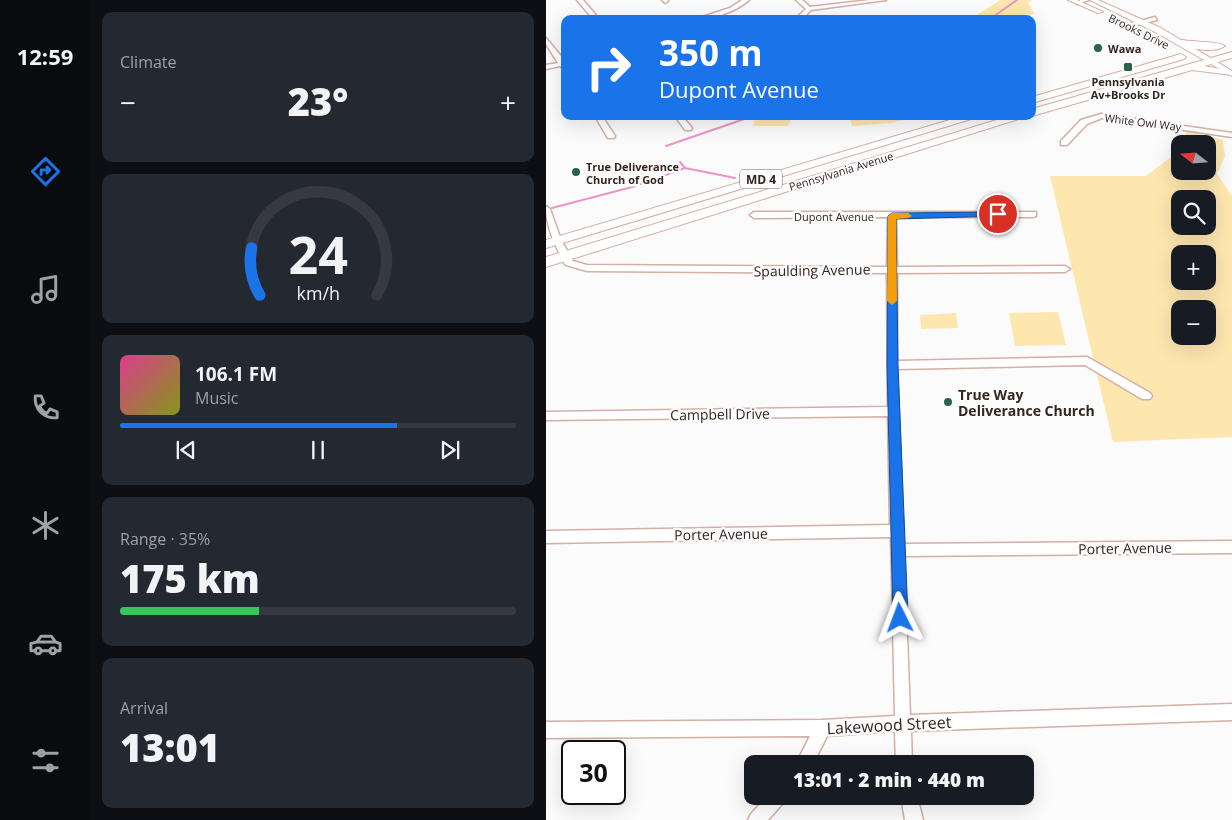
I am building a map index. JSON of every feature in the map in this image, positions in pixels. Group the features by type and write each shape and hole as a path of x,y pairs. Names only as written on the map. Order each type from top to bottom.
{"highway":[{"path":"1182,43 1220,46"},
{"path":"1036,99 1232,43"},
{"path":"1161,62 1172,53 1166,44"},
{"path":"1036,113 1173,71 1232,56"},
{"path":"1231,74 1225,66 1226,61 1232,56"},
{"path":"1173,71 1201,68 1231,74"},
{"name":"Pennsylvania Avenue","path":"552,242 963,120"},
{"name":"Pennsylvania Avenue","path":"546,262 1010,120"}],"street":[{"path":"580,0 593,15"},
{"path":"712,15 732,9 746,0"},
{"path":"799,0 809,9"},
{"path":"802,15 809,9 883,0"},
{"name":"Brooks Drive","path":"1071,0 1083,2 1166,44 1192,53 1231,74"},
{"name":"Brooks Drive","path":"1093,0 1142,22 1182,43 1192,53"},
{"path":"1129,25 1155,19"},
{"path":"546,40 561,61"},
{"path":"546,67 561,65"},
{"name":"White Owl Way","path":"1064,143 1084,122 1101,116 1232,135"},
{"path":"601,120 611,136"},
{"path":"681,120 688,128"},
{"path":"546,209 552,242 565,255"},
{"name":"Dupont Avenue","path":"754,215 1034,214"},
{"path":"892,216 892,365 904,755"},
{"name":"Spaulding Avenue","path":"565,255 569,263 587,268 772,271 891,268 1066,269"},
{"path":"892,365 1087,361 1146,396"},
{"name":"Campbell Drive","path":"546,416 894,411"},
{"name":"Porter Avenue","path":"546,537 897,531"},
{"name":"Porter Avenue","path":"898,550 1232,547"},
{"name":"Lakewood Street","path":"546,730 822,728 902,723 1232,712"},
{"path":"808,755 822,728"},
{"path":"757,820 770,805"},
{"path":"911,805 914,820"}],"shaded area":[{"path":"1000,0 1032,0 1028,3 1034,13 1031,15 977,15"},
{"path":"754,120 790,120 788,126 753,126"},
{"path":"850,120 901,120 892,123 852,126"},
{"path":"1187,131 1203,135 1185,135"},
{"path":"1216,138 1223,140 1225,156 1217,174 1232,196 1232,437 1113,442 1050,176 1146,176 1171,157 1171,180 1216,180"},
{"path":"1058,312 1066,345 1015,346 1009,313"},
{"path":"956,313 958,328 921,329 920,315"}],"waterway":[{"path":"996,15 1017,0"},
{"path":"666,146 741,120"},
{"path":"680,162 685,168"},
{"path":"552,208 632,187 685,168"},
{"path":"685,168 735,178"}],"slow traffic":[{"path":"892,301 892,216 908,216"}],"place":[{"name":"Wawa","path":"1098,48"},
{"name":"Pennsylvania Av+Brooks Dr","path":"1128,67"},
{"name":"True Deliverance Church of God","path":"576,172"},
{"name":"True Way Deliverance Church","path":"948,402"}],"route":[{"path":"900,618 892,365 892,216 998,214"}]}
